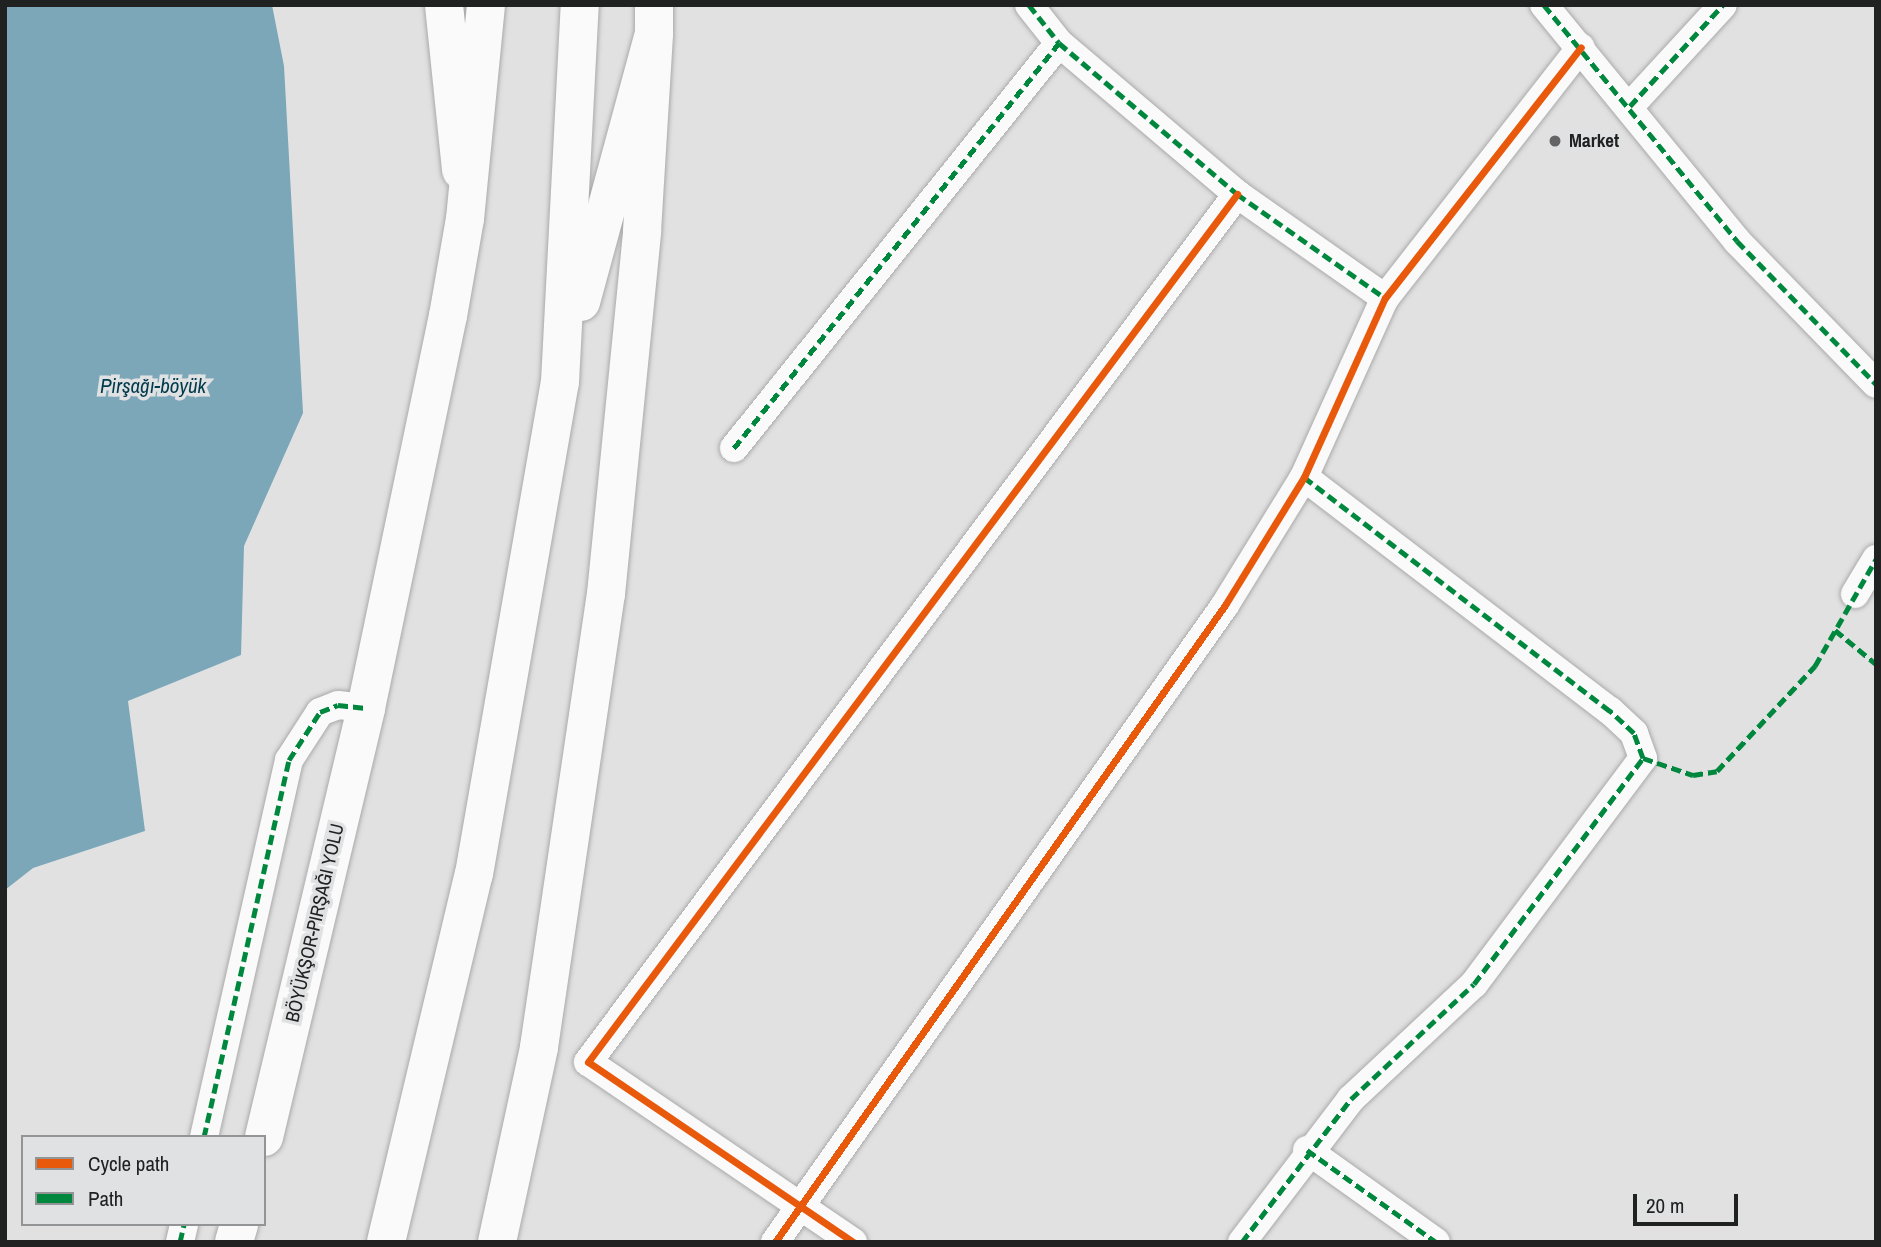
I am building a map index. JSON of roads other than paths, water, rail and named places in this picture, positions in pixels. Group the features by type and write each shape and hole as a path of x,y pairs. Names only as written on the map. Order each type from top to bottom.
{"main road":[{"path":"444,5 465,219"},
{"path":"264,1135 366,708 465,219 486,5"},
{"path":"560,382 579,5"},
{"path":"386,1242 474,874 512,660 532,512 560,382 654,19"},
{"path":"497,1242 539,1047 606,594 642,231 654,19"}],"street":[{"path":"1029,5 1059,43 1237,194 1385,299"},
{"path":"1544,5 1630,106 1737,241 1876,384"},
{"path":"1630,106 1723,5"},
{"path":"734,448 1059,43"},
{"path":"775,1242 1225,605 1304,477 1385,299 1581,47"},
{"path":"852,1242 800,1204 588,1062 1237,194"},
{"path":"1242,1242 1307,1150 1351,1099 1474,984 1643,758 1634,733 1610,711 1304,477"},
{"path":"1855,594 1876,559"},
{"path":"204,1135 289,760 320,712 338,705 366,708"},
{"path":"1307,1150 1436,1242"}],"water":[{"name":"Pirşağı-böyük","path":"5,5 272,5 284,66 303,413 244,546 241,655 128,701 145,831 33,868 5,890"}],"place":[{"name":"Market","path":"1555,141"}]}
